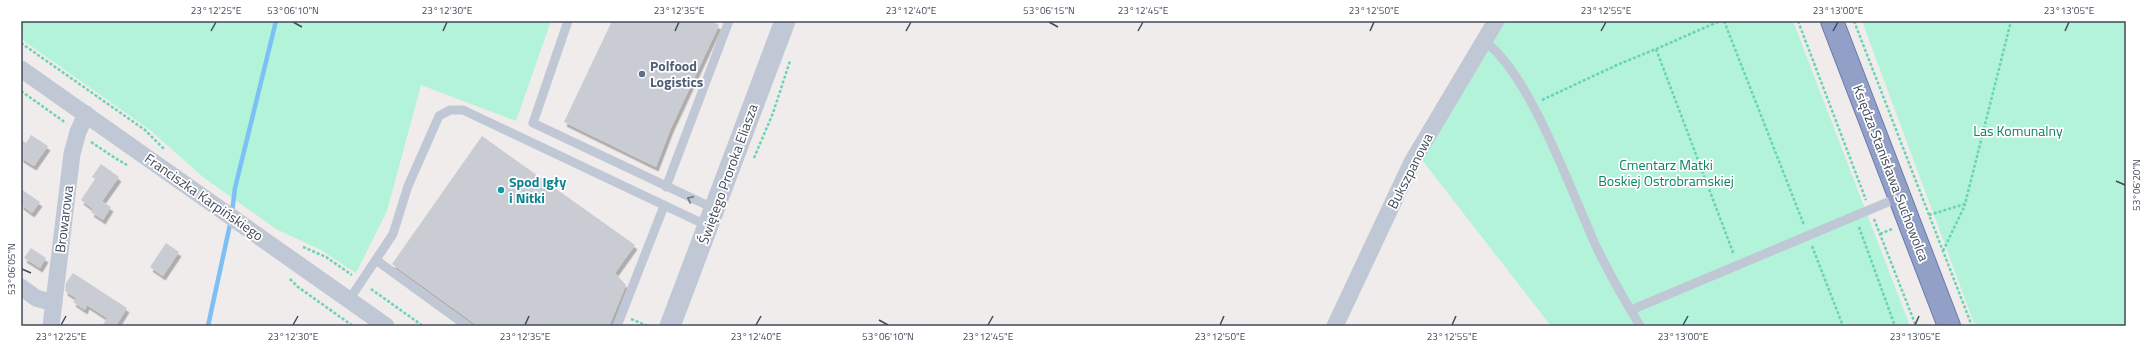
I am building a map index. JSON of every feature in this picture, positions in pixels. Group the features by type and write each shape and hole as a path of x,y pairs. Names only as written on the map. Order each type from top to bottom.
{"highway":[{"name":"Księdza Stanisława Suchowolca","path":"1832,21 1949,326"}],"street":[{"name":"Świętego Proroka Eliasza","path":"670,326 785,21"},
{"name":"Bukszpanowa","path":"1335,326 1412,162 1496,21"},
{"name":"Franciszka Karpińskiego","path":"21,69 215,204 386,326"},
{"name":"Browarowa","path":"51,326 72,154 78,132 86,114"},
{"path":"21,287 36,298 54,303"}],"lane":[{"path":"568,21 533,123 666,187 712,218"},
{"path":"666,187 729,21"},
{"path":"1484,40 1504,58 1532,105 1595,244 1640,326"},
{"path":"349,300 394,234 408,186 439,116 450,110 463,110 664,206 712,218"},
{"path":"1631,310 1871,211 1900,197"},
{"path":"617,326 664,206"},
{"path":"376,260 468,326"}],"path":[{"path":"1532,105 1617,65 1720,21"},
{"path":"1724,21 1844,326"},
{"path":"1798,21 1916,326"},
{"path":"1854,21 1972,326"},
{"path":"1943,251 1965,204 2011,21"},
{"path":"21,44 145,130 170,154"},
{"path":"1656,49 1738,265"},
{"path":"1929,215 1965,204"},
{"path":"1855,217 1895,326"},
{"path":"300,245 326,257 423,326"},
{"path":"286,275 298,287 353,326"},
{"path":"637,321 648,326"}],"green space":[{"path":"21,21 551,21 516,121 421,85 387,211 356,273 321,250 276,229 203,177 150,130 21,39"},
{"name":"Cmentarz Matki Boskiej Ostrobramskiej","path":"1506,21 1793,21 1910,326 1551,326 1422,160"},
{"name":"Las Komunalny","path":"1862,21 2126,21 2126,326 1975,326"}],"building":[{"name":"Polfood Logistics","path":"612,21 710,21 719,25 671,128 656,167 564,122"},
{"path":"31,135 48,146 34,166 21,158 21,139 26,143"},
{"name":"Spod Igły i Nitki","path":"482,136 635,245 615,273 626,285 609,326 478,326 392,264"},
{"path":"101,164 119,177 102,201 111,207 103,220 91,212 93,209 81,200 95,179 92,177"},
{"path":"21,189 40,202 32,213 21,205"},
{"path":"166,243 179,252 163,276 150,267"},
{"path":"31,248 46,258 40,268 24,258"},
{"path":"73,273 127,308 116,326 102,326 107,318 87,305 85,310 73,302 76,298 65,291 66,283"}],"waterway":[{"path":"232,213 235,188 276,21"},
{"path":"208,326 231,220"}],"place":[{"name":"Polfood Logistics","path":"642,74"},
{"name":"Spod Igły i Nitki","path":"501,190"}]}
